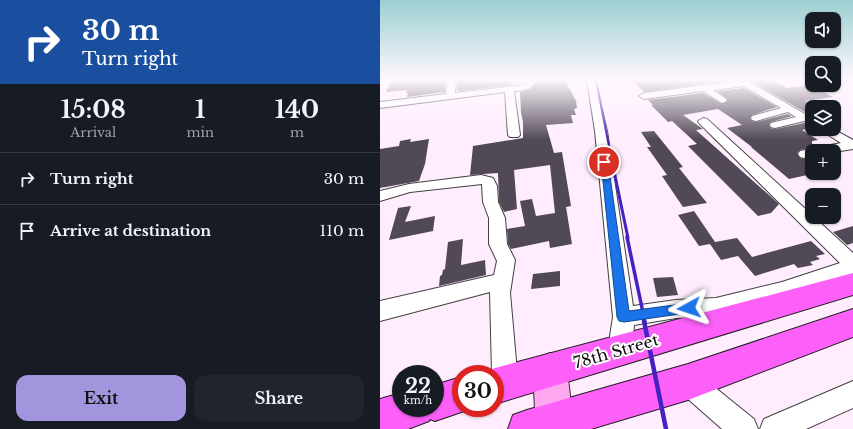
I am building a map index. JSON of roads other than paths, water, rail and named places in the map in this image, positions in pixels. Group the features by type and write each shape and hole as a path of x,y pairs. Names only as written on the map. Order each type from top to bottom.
{"main road":[{"name":"78th Street","path":"504,383 853,284"},
{"path":"550,370 546,426 688,382 853,323"},
{"path":"380,418 392,415"}],"street":[{"path":"380,105 419,100"},
{"path":"511,100 514,135"},
{"path":"595,100 601,131 624,317 620,349"},
{"path":"773,100 805,118"},
{"path":"756,118 789,109"},
{"path":"775,125 805,120"},
{"path":"624,317 676,309 716,307 782,290 853,265 703,121"},
{"path":"837,136 853,145"},
{"path":"841,147 853,145"},
{"path":"380,196 396,190 408,188 481,179 488,181 491,191 490,199 496,217 498,248 506,260 500,293 500,365"},
{"path":"380,310 502,281"},
{"path":"688,382 744,429"},
{"path":"774,429 853,394"}],"railway":[{"path":"600,100 614,172"},
{"path":"614,171 628,238"},
{"path":"627,237 645,322"},
{"path":"644,321 666,429"}]}
